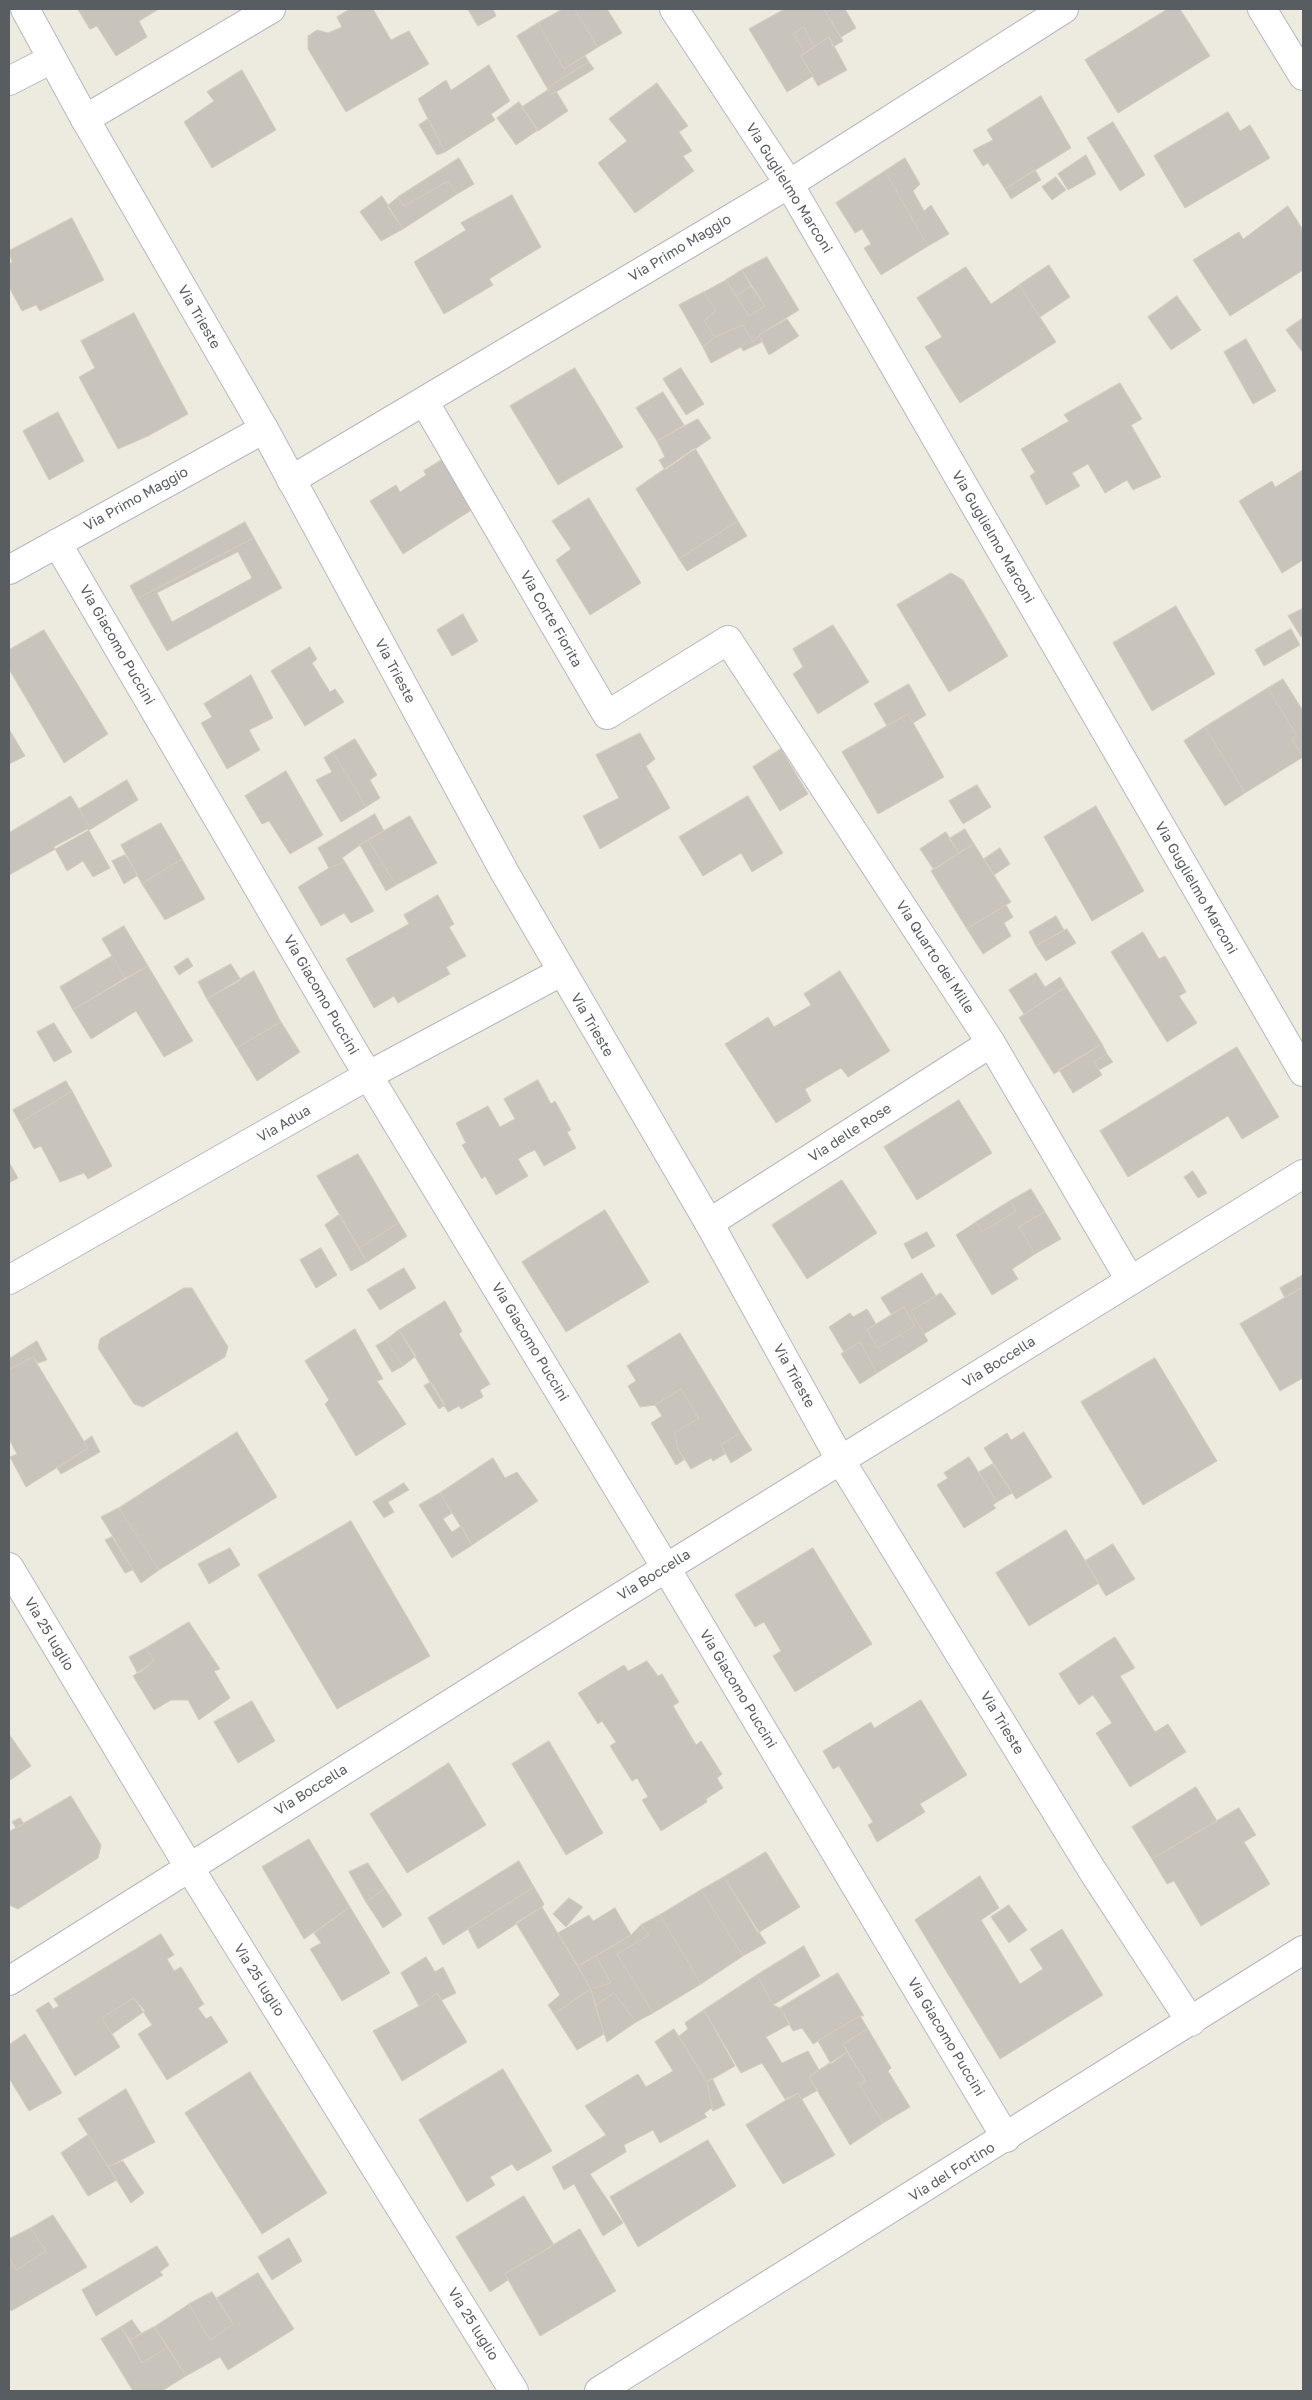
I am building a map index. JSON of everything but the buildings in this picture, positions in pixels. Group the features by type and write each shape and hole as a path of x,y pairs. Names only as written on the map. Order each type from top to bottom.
{"street":[{"name":"Via Trieste","path":"25,9 85,120 264,429 505,874 709,1223 841,1461 1092,1870 1191,2022"},
{"path":"85,120 271,9"},
{"name":"Via Guglielmo Marconi","path":"674,9 789,184 1303,1072"},
{"name":"Via Primo Maggio","path":"291,480 789,184 1064,9"},
{"path":"1262,9 1303,76"},
{"path":"9,81 52,59"},
{"name":"Via Corte Fiorita","path":"424,401 607,715 728,640"},
{"name":"Via Primo Maggio","path":"9,570 264,429"},
{"name":"Via Giacomo Puccini","path":"57,543 369,1076 666,1568 1006,2138"},
{"name":"Via Quarto dei Mille","path":"728,640 991,1043 1130,1280"},
{"name":"Via Adua","path":"9,1280 369,1076 561,972"},
{"name":"Via delle Rose","path":"709,1223 991,1043"},
{"name":"Via Boccella","path":"9,1981 666,1568 1303,1174"},
{"name":"Via 25 luglio","path":"9,1566 189,1867 514,2391"},
{"name":"Via del Fortino","path":"598,2391 1006,2138 1303,1950"}]}
